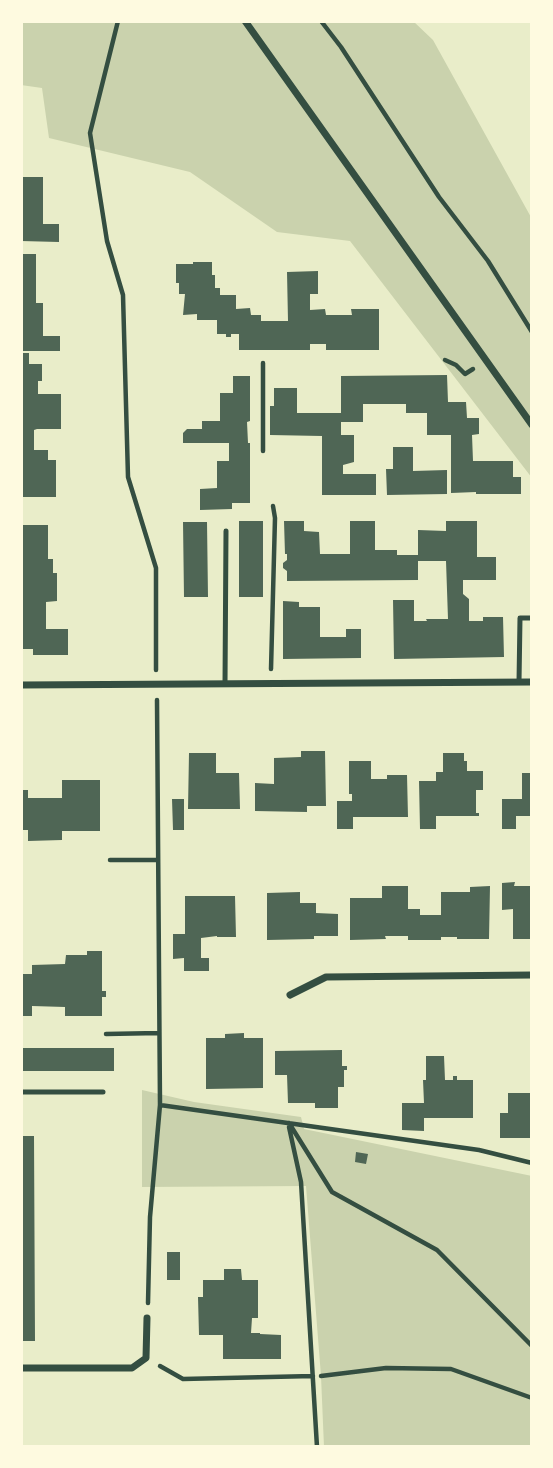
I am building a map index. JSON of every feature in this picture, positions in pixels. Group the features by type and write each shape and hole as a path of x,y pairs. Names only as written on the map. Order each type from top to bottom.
{"street":[{"path":"246,21 532,425"},
{"path":"21,685 532,682"},
{"path":"290,995 326,977 532,975"},
{"path":"21,1368 132,1368 146,1357 147,1318"}],"lane":[{"path":"225,684 226,531"},
{"path":"519,682 520,618 532,618"},
{"path":"21,1092 103,1092"}],"path":[{"path":"118,21 90,132 107,242 123,295 128,477 156,568 160,1105 150,1217 147,1318"},
{"path":"321,21 341,47 439,197 488,261 532,332"},
{"path":"445,360 456,365 465,374 488,361"},
{"path":"263,363 263,451"},
{"path":"271,684 275,518 273,506"},
{"path":"110,860 158,860"},
{"path":"106,1034 159,1034"},
{"path":"160,1105 479,1150 532,1163"},
{"path":"288,1123 332,1192 437,1250 532,1346"},
{"path":"288,1123 301,1182 317,1447"},
{"path":"146,1357 183,1379 313,1376"},
{"path":"321,1376 386,1368 451,1369 532,1398"}],"green space":[{"path":"21,21 413,21 433,40 532,219 532,478 350,241 277,232 190,172 49,138 42,88 21,85"},
{"path":"142,1090 194,1102 301,1117 304,1129 532,1176 532,1447 324,1447 306,1186 142,1187"}],"building":[{"path":"21,177 43,177 43,224 59,224 59,242 21,241"},
{"path":"21,254 36,254 36,303 43,303 43,336 60,336 60,351 21,351"},
{"path":"212,262 215,288 220,288 220,295 236,295 236,309 250,308 251,315 261,315 261,321 288,321 287,272 318,271 318,294 310,294 310,310 325,309 326,315 352,315 351,309 379,309 379,350 326,350 326,344 310,344 310,350 239,350 239,334 226,337 226,334 217,334 217,320 197,320 197,314 183,315 185,294 179,294 176,264"},
{"path":"21,353 29,353 29,364 42,364 42,381 38,381 38,394 61,394 61,429 34,430 34,450 48,450 48,460 56,460 56,497 21,497"},
{"path":"447,375 448,402 466,402 467,418 479,418 479,434 472,435 473,461 513,461 513,477 521,477 521,494 451,493 451,435 427,435 427,413 406,413 406,404 363,404 363,422 341,422 341,435 354,435 354,462 343,465 343,474 376,474 376,495 322,495 322,436 270,435 270,406 274,406 274,388 297,388 297,413 341,413 341,376"},
{"path":"233,376 250,376 250,421 247,422 250,443 250,503 232,503 232,509 200,510 200,489 217,488 217,461 229,461 229,443 183,443 183,433 187,429 202,429 202,421 220,421 220,393 233,393"},
{"path":"393,447 413,447 413,471 447,470 447,494 387,495 386,469 393,469"},
{"path":"239,521 263,521 263,597 239,597"},
{"path":"284,521 304,521 304,531 319,532 320,554 350,554 350,521 375,521 375,550 397,550 397,555 418,555 418,530 446,531 446,521 477,521 477,557 496,557 496,580 463,580 463,594 469,599 469,621 483,621 483,617 503,617 504,657 394,659 393,600 414,600 414,621 448,619 446,561 418,561 418,580 287,581 287,571 283,568 283,563 287,560"},
{"path":"183,522 207,522 208,597 184,597"},
{"path":"21,525 48,525 48,559 53,559 53,573 57,573 57,601 46,602 46,629 68,629 68,655 33,655 33,649 21,649"},
{"path":"283,601 299,602 299,607 320,607 320,637 346,637 346,629 361,629 361,658 283,659"},
{"path":"301,751 325,751 326,806 307,806 307,812 255,811 255,783 274,784 274,758 301,757"},
{"path":"189,753 216,753 216,773 239,773 240,809 188,809"},
{"path":"443,753 464,753 467,771 483,771 483,790 476,790 476,813 479,813 479,816 436,816 436,829 420,829 419,781 436,781 436,772 443,772"},
{"path":"349,761 371,761 371,779 387,779 387,775 407,775 408,817 353,817 353,829 337,829 337,801 352,801 352,794 349,794"},
{"path":"522,773 532,773 532,816 516,816 516,829 502,829 502,799 522,799"},
{"path":"62,780 100,780 100,831 62,831 62,840 28,841 28,830 21,830 21,790 28,790 28,798 62,798"},
{"path":"172,799 184,799 184,830 173,830"},
{"path":"515,882 514,886 532,886 532,939 513,939 513,909 502,910 502,883"},
{"path":"382,886 408,886 408,909 420,909 420,915 441,915 441,892 470,892 470,887 490,886 489,939 441,937 441,940 408,940 408,936 385,936 386,939 350,940 350,898 382,898"},
{"path":"300,892 300,903 316,903 316,913 338,914 338,936 267,940 267,893"},
{"path":"185,896 235,896 236,937 201,938 201,958 209,958 209,971 184,971 184,958 173,959 173,934 185,934"},
{"path":"87,951 102,951 102,991 106,991 106,997 102,997 102,1016 65,1016 65,1007 32,1006 32,1016 21,1016 21,974 32,974 32,965 65,964 66,955 87,955"},
{"path":"244,1033 244,1038 263,1038 263,1088 206,1089 206,1038 225,1038 225,1034"},
{"path":"21,1048 114,1048 114,1071 21,1071"},
{"path":"342,1050 342,1066 347,1066 347,1070 344,1070 344,1087 338,1087 338,1108 315,1108 315,1103 288,1103 287,1075 275,1075 275,1051"},
{"path":"426,1056 444,1056 445,1080 453,1080 453,1076 457,1076 457,1080 473,1080 473,1118 424,1118 424,1131 402,1130 402,1103 424,1103"},
{"path":"508,1093 532,1093 532,1138 500,1138 500,1113 508,1113"},
{"path":"21,1136 34,1136 35,1341 21,1341"},
{"path":"356,1152 368,1154 366,1164 355,1162"},
{"path":"167,1252 180,1252 180,1280 167,1280"},
{"path":"224,1269 241,1269 242,1280 258,1280 258,1318 252,1318 251,1333 281,1335 281,1359 223,1359 223,1335 199,1335 198,1297 203,1297 203,1280 224,1280"}]}
